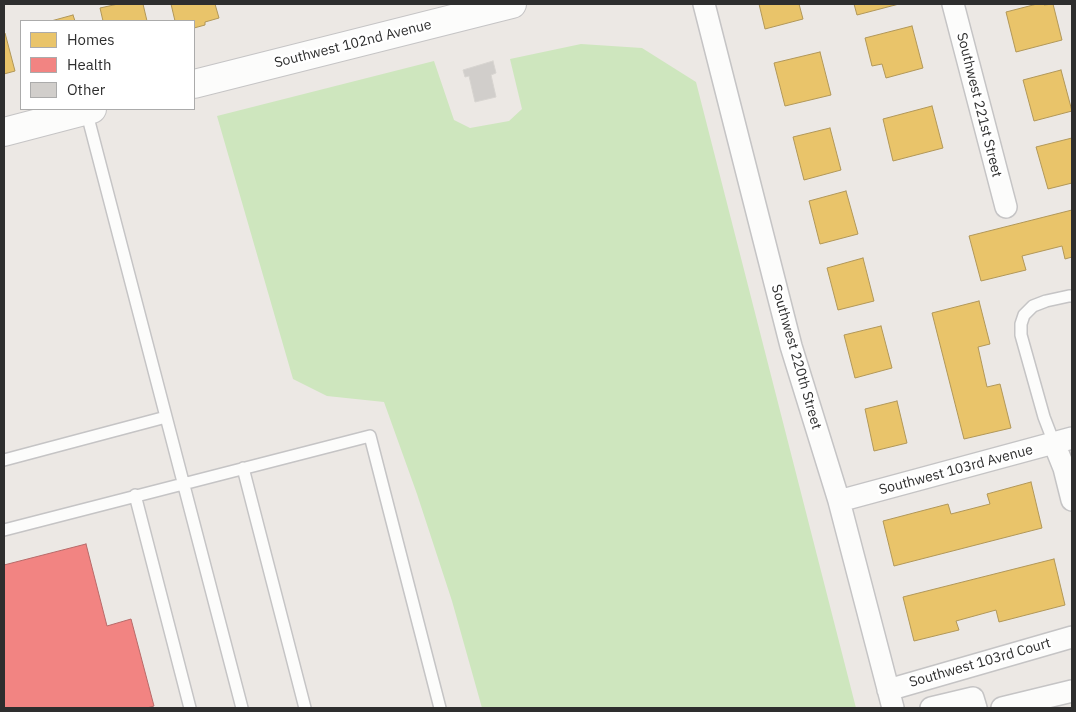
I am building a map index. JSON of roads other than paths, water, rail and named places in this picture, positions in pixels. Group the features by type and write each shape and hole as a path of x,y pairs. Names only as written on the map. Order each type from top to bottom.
{"street":[{"name":"Southwest 102nd Avenue","path":"195,84 440,13 512,4"},
{"name":"Southwest 220th Street","path":"704,4 791,346 839,501 891,699"},
{"name":"Southwest 221st Street","path":"953,4 1006,207"},
{"path":"4,132 85,110"},
{"name":"Southwest 103rd Avenue","path":"839,501 1063,441"},
{"path":"1063,441 1064,468 1072,500"},
{"name":"Southwest 103rd Court","path":"891,699 1072,637"},
{"path":"1002,708 1072,690"},
{"path":"931,708 974,703"}],"lane":[{"path":"89,110 166,417 242,708"},
{"path":"1063,441 1044,417 1021,335 1021,324 1024,315 1033,306 1046,301 1072,296"},
{"path":"4,460 166,417"},
{"path":"4,530 370,436 440,708"},
{"path":"244,468 304,708"},
{"path":"135,496 190,708"}]}
